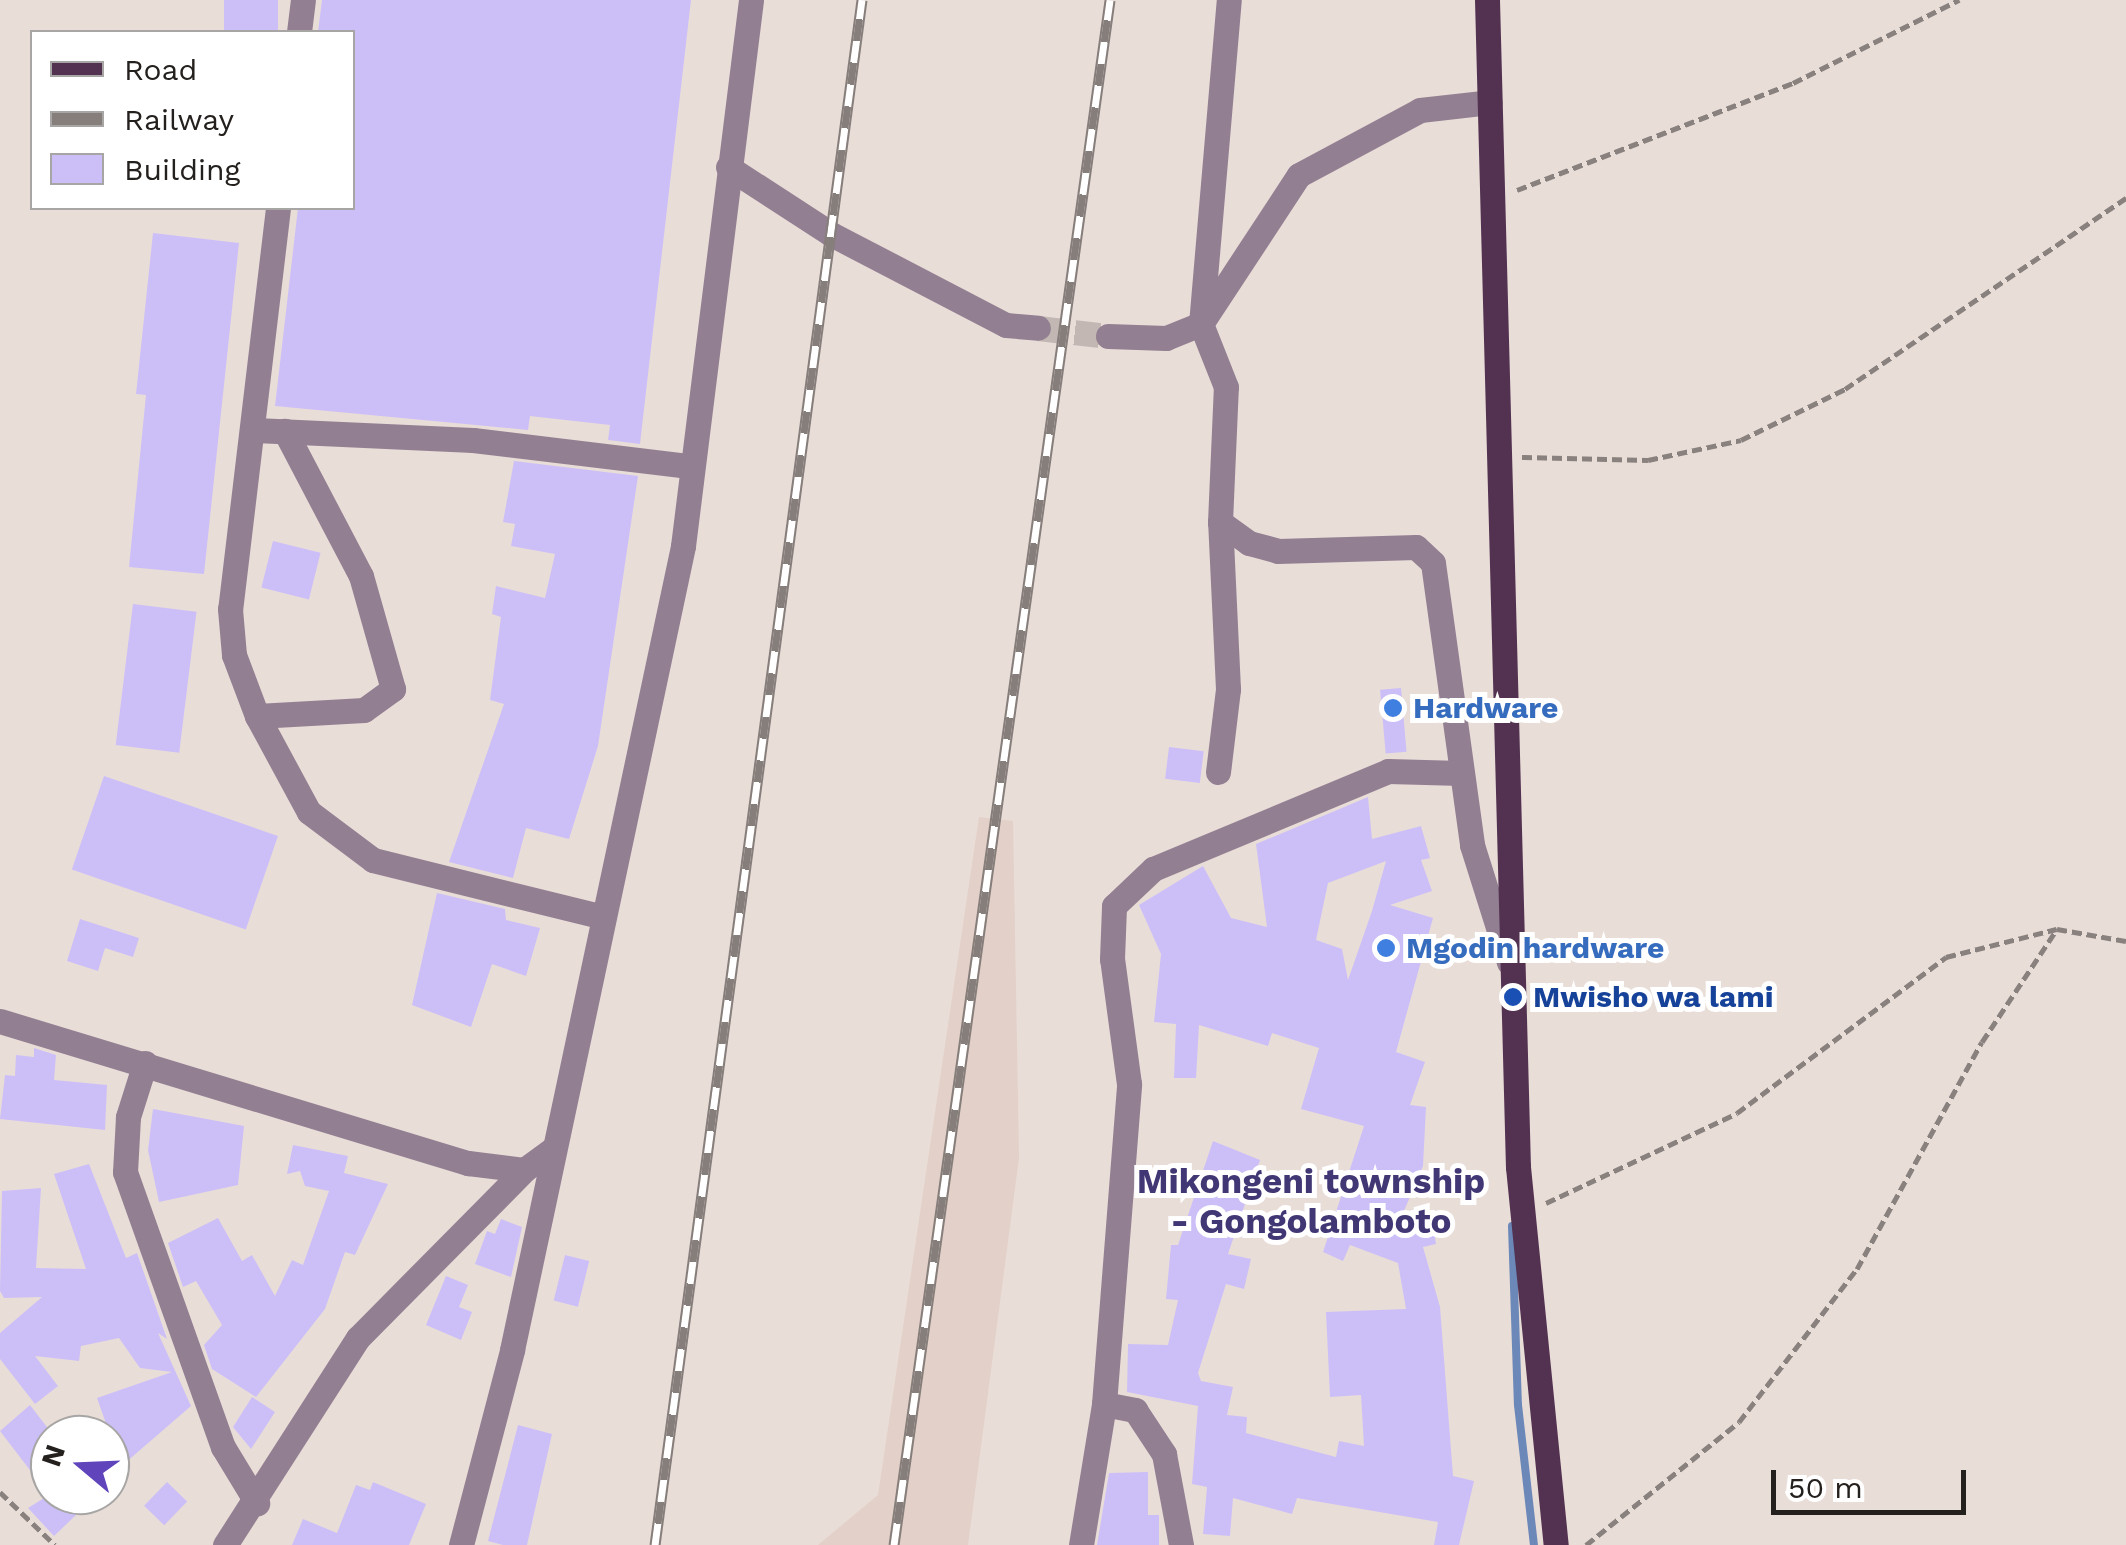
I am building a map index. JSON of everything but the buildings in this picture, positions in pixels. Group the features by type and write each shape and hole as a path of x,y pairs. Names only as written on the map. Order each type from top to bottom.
{"main road":[{"path":"1488,0 1521,1215 1556,1545"}],"street":[{"path":"299,30 303,0"},
{"path":"461,1545 553,1149 600,916 684,546 688,466 751,0"},
{"path":"1218,772 1228,688 1220,522 1226,387 1201,324 1229,0"},
{"path":"1108,336 1166,338 1201,324 1299,175 1420,110 1490,102"},
{"path":"728,167 830,234 1006,325 1038,328"},
{"path":"278,210 255,430 230,610 234,655 256,716 309,812 373,860 600,916"},
{"path":"255,430 473,440 688,466"},
{"path":"256,716 364,710 393,689 360,576 285,431"},
{"path":"1220,522 1249,543 1278,551 1426,553 1472,844 1515,981"},
{"path":"1081,1545 1104,1404 1128,1084 1112,960 1114,906 1153,870 1388,771 1461,773"},
{"path":"0,1021 468,1163 524,1170"},
{"path":"146,1063 128,1117 125,1172 222,1447 257,1503"},
{"path":"225,1545 257,1503 358,1338 524,1170 553,1149"},
{"path":"1104,1404 1135,1410 1164,1454 1181,1545"}],"path":[{"path":"1493,200 1793,83 1959,0"},
{"path":"1499,456 1648,460 1741,440 1844,389 2126,198"},
{"path":"1521,1215 1737,1113 1946,958 2057,929 2126,942"},
{"path":"1586,1545 1739,1422 1810,1330 1856,1269 1982,1042 2057,929"},
{"path":"0,1492 54,1545"}],"shaded area":[{"path":"979,817 1013,821 1019,1158 968,1545 818,1545 878,1495"}],"waterway":[{"path":"1512,1226 1518,1405 1534,1545"}],"tunnel":[{"path":"1038,328 1108,336"}],"railway":[{"path":"655,1545 862,0"},
{"path":"894,1545 1110,0"}],"place":[{"name":"Hardware","path":"1393,708"},
{"name":"Mgodin hardware","path":"1386,948"},
{"name":"Mwisho wa lami","path":"1513,997"}],"district":[{"name":"Mikongeni township - Gongolamboto","path":"1311,1201"}]}
